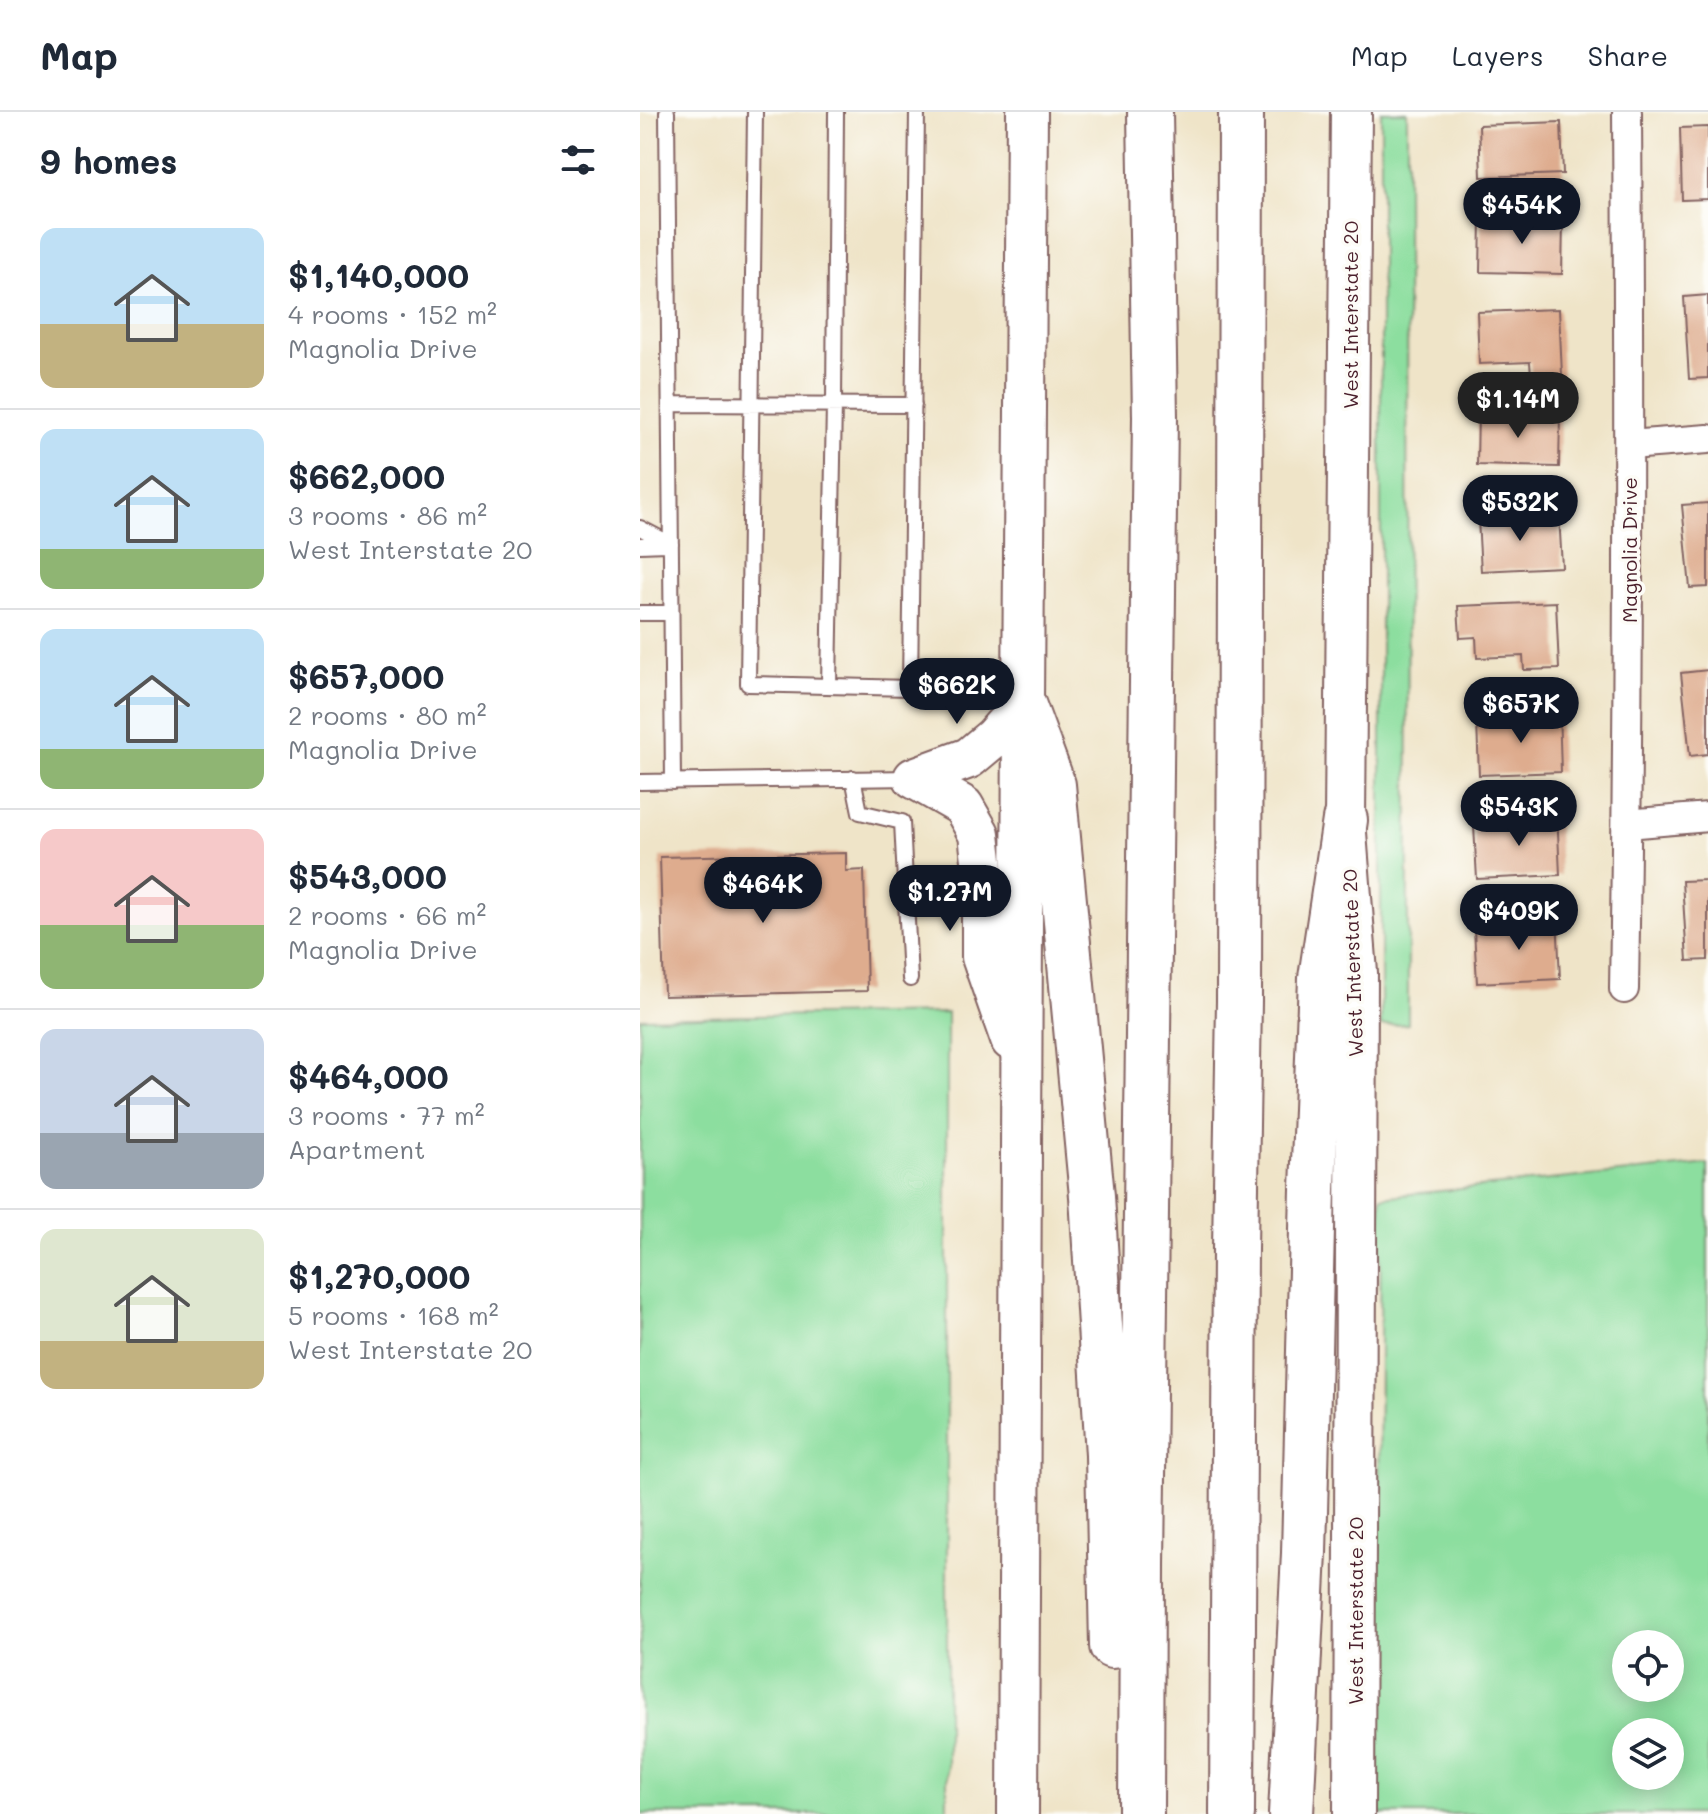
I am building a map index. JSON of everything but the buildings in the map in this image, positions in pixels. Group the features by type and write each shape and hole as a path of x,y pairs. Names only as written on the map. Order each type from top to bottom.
{"highway":[{"path":"1141,1814 1155,417 1150,112"},
{"path":"1232,1814 1239,1001 1241,112"},
{"path":"1023,704 1053,785 1092,1196 1108,1455 1113,1669 1141,1754"},
{"path":"1291,1814 1304,1553 1321,978 1345,820"}],"main road":[{"path":"1018,1814 1027,112"},
{"name":"West Interstate 20","path":"1351,112 1345,820 1357,973 1354,1814"},
{"path":"914,778 969,758 994,737 1023,704"},
{"path":"914,778 963,806 979,834 982,957 1021,1068"}],"street":[{"name":"Magnolia Drive","path":"1624,989 1629,445 1627,112"},
{"path":"1629,445 1708,439"},
{"path":"1627,824 1708,817"}],"lane":[{"path":"667,112 673,782"},
{"path":"755,112 748,684 910,688 917,112"},
{"path":"829,686 836,112"},
{"path":"670,404 914,405"},
{"path":"640,532 671,544"},
{"path":"640,545 671,544"},
{"path":"640,613 671,613"},
{"path":"853,778 860,812 902,822 910,979"},
{"path":"640,782 914,778"}],"green space":[{"path":"1381,112 1407,112 1408,1024 1381,1026"},
{"path":"947,1013 947,1814 640,1814 640,1018"},
{"path":"1708,1164 1708,1814 1377,1814 1381,1197"}]}
